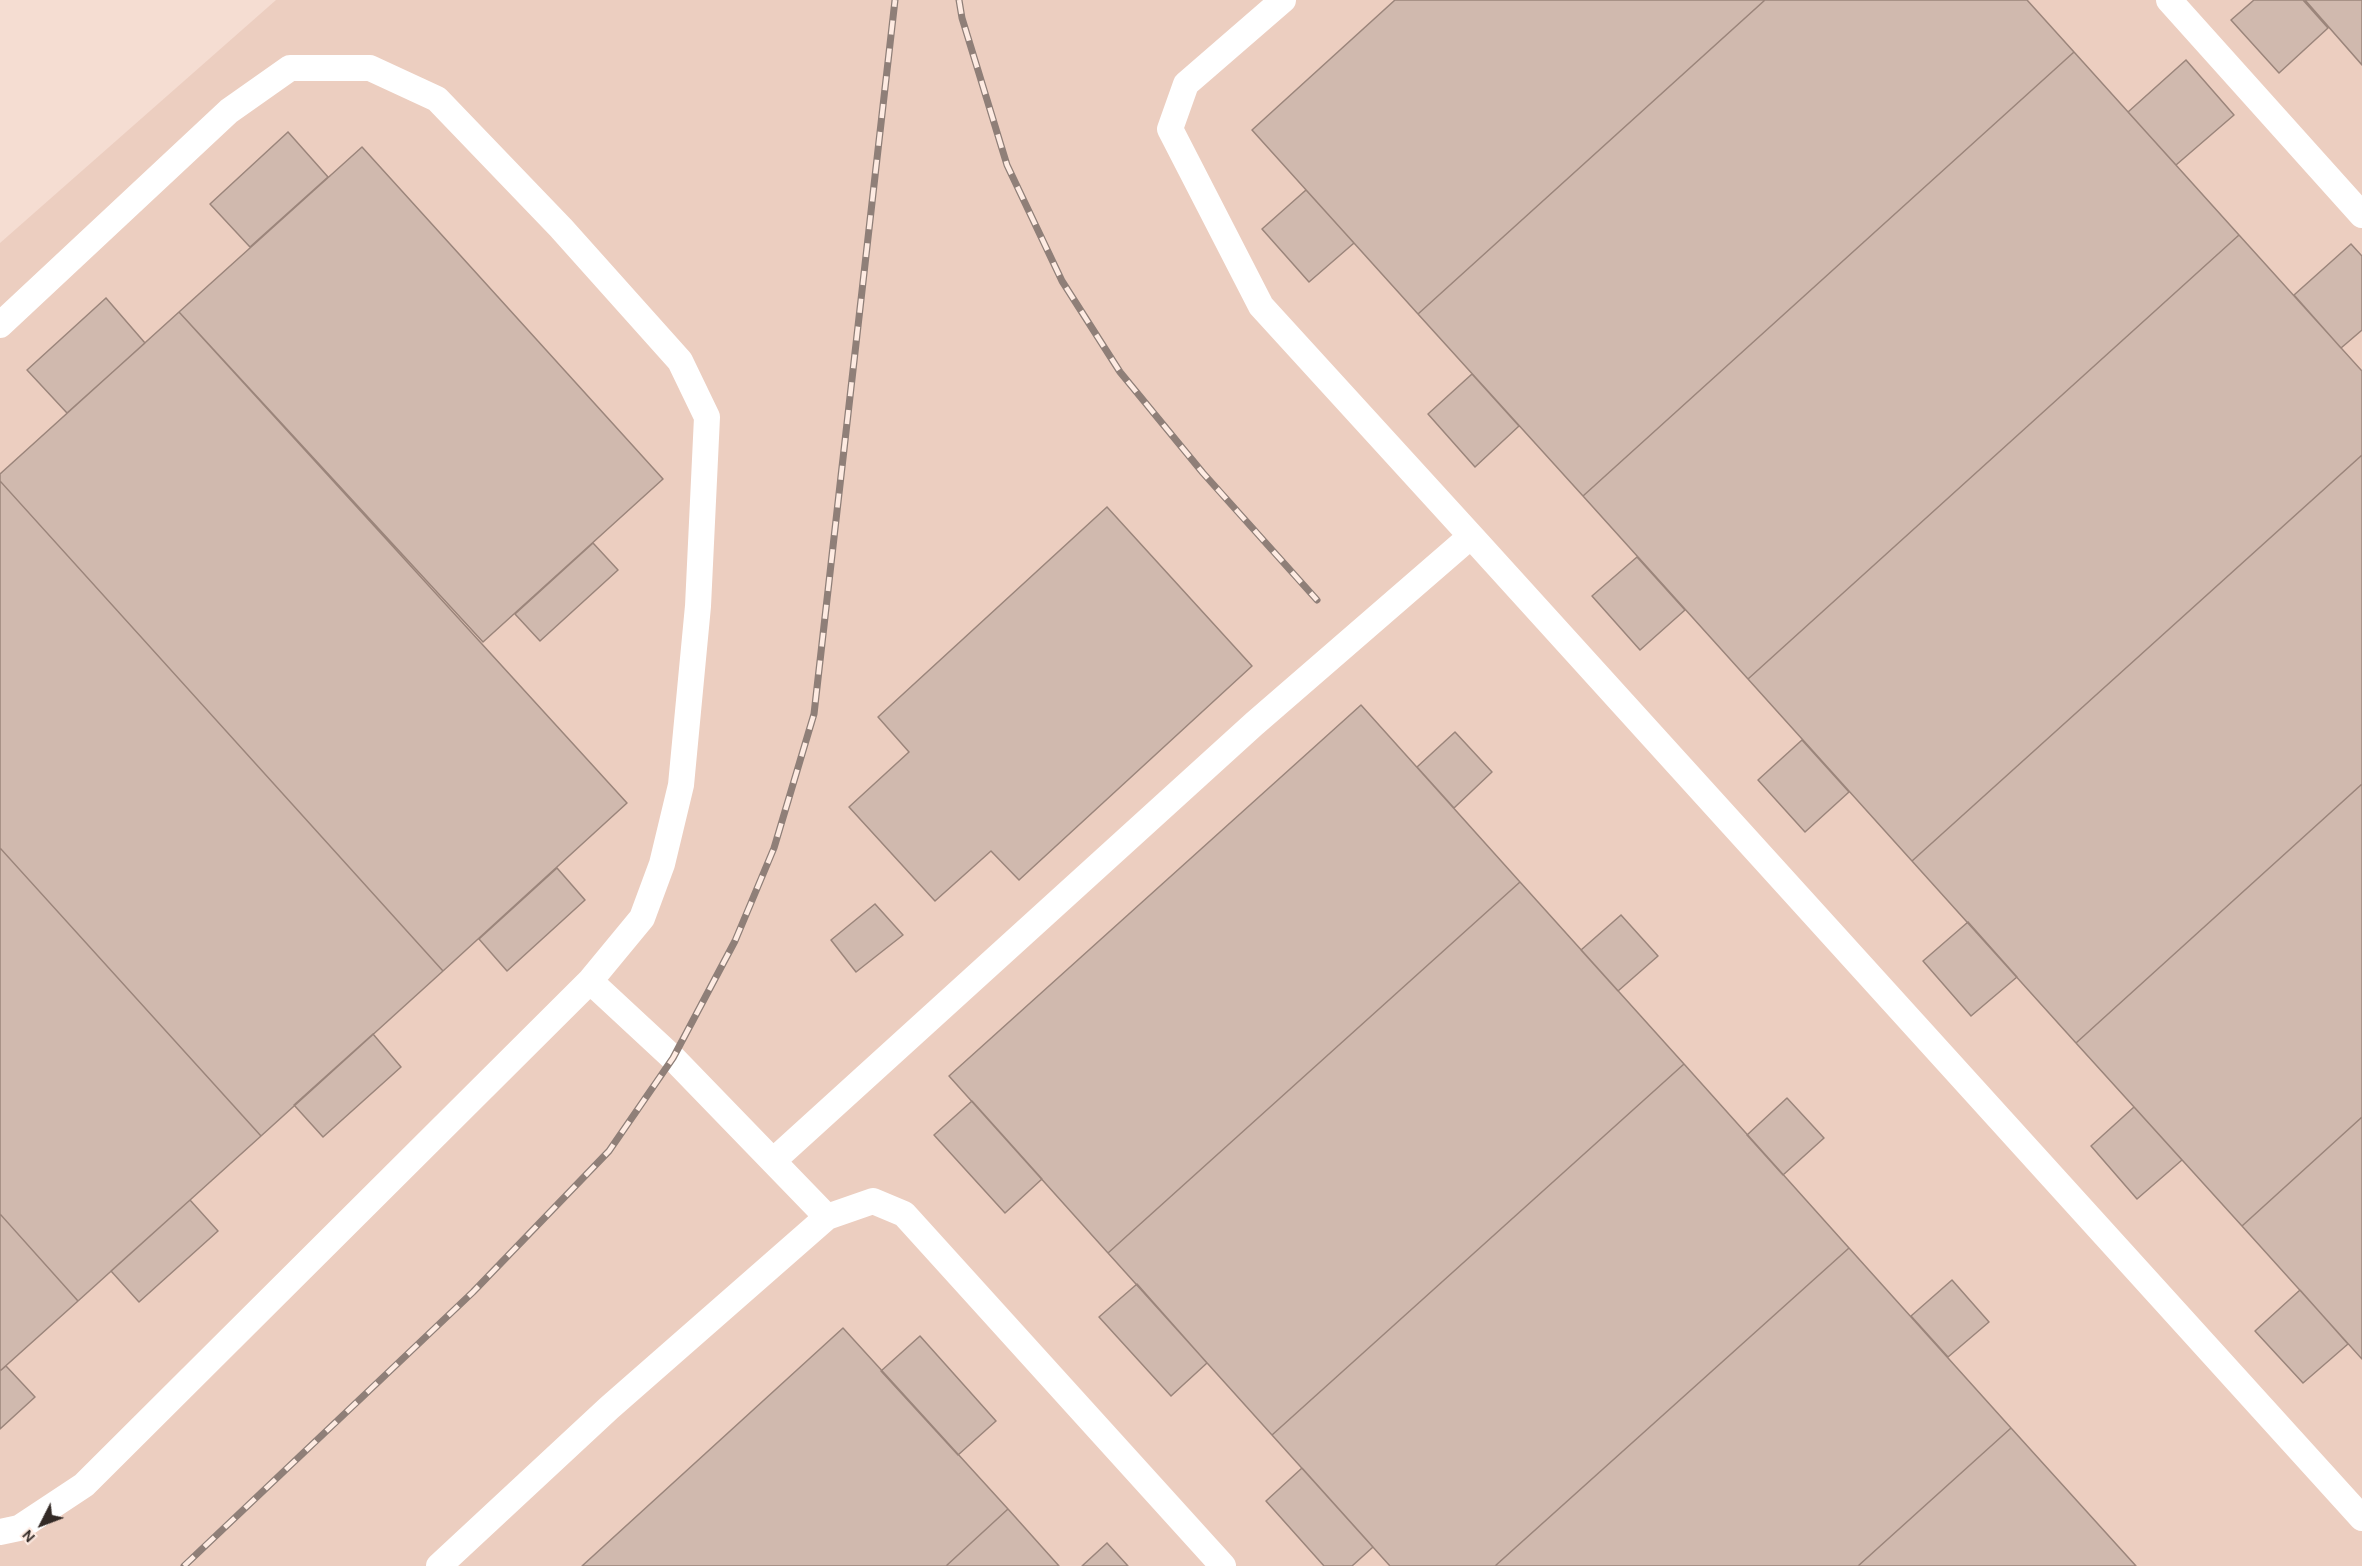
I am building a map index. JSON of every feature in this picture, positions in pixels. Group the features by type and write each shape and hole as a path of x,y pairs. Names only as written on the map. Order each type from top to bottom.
{"lane":[{"path":"1283,0 1186,84 1170,129 1261,306 2362,1518"},
{"path":"2169,0 2362,215"},
{"path":"0,325 229,111 290,68 370,68 437,99 561,228 680,361 707,417 698,606 681,785 662,864 642,918 590,981 84,1485 19,1528 0,1532"},
{"path":"773,1161 1254,724 1472,536"},
{"path":"590,981 673,1058 827,1216"},
{"path":"439,1566 609,1408 827,1216 873,1201 904,1214 1223,1566"}],"shaded area":[{"path":"276,0 2362,0 2362,1566 0,1566 0,243"}],"building":[{"path":"1395,0 1765,0 1418,314 1252,130"},
{"path":"1765,0 2027,0 2074,52 1583,496 1418,314"},
{"path":"2254,0 2303,0 2328,28 2279,73 2231,20"},
{"path":"2305,0 2362,0 2362,65"},
{"path":"2074,52 2239,235 1748,679 1583,496"},
{"path":"2186,60 2234,115 2176,165 2128,112"},
{"path":"288,132 328,177 250,247 210,204"},
{"path":"362,147 663,479 483,642 179,312"},
{"path":"1306,190 1354,243 1309,282 1262,229"},
{"path":"2239,235 2362,371 2362,455 1912,861 1748,679"},
{"path":"2351,244 2362,256 2362,330 2341,348 2294,295"},
{"path":"106,298 145,343 67,413 27,370"},
{"path":"179,312 627,803 443,971 0,481 0,474"},
{"path":"1472,374 1519,426 1475,467 1428,414"},
{"path":"2362,455 2362,784 2076,1043 1912,861"},
{"path":"0,481 443,971 261,1136 0,848"},
{"path":"1107,507 1252,666 1019,880 991,851 935,901 849,807 909,752 878,717"},
{"path":"593,543 618,570 540,641 515,614"},
{"path":"1637,557 1685,610 1640,650 1592,596"},
{"path":"1361,705 1520,882 1108,1253 949,1076"},
{"path":"1455,732 1492,772 1454,808 1417,767"},
{"path":"1802,740 1849,792 1805,832 1758,780"},
{"path":"2362,784 2362,1117 2242,1226 2076,1043"},
{"path":"0,848 261,1136 78,1301 0,1214"},
{"path":"557,868 585,900 507,971 479,939"},
{"path":"1520,882 1684,1064 1272,1435 1108,1253"},
{"path":"875,904 903,935 856,972 831,940"},
{"path":"1621,915 1658,956 1618,991 1581,950"},
{"path":"1968,922 2017,977 1971,1016 1923,961"},
{"path":"373,1034 401,1067 323,1137 294,1105"},
{"path":"1684,1064 1849,1248 1495,1566 1390,1566 1272,1435"},
{"path":"1787,1098 1824,1138 1783,1175 1747,1135"},
{"path":"972,1101 1042,1179 1005,1213 934,1135"},
{"path":"2134,1107 2182,1160 2137,1199 2091,1146"},
{"path":"2362,1117 2362,1359 2242,1226"},
{"path":"190,1200 218,1231 139,1302 111,1271"},
{"path":"0,1214 78,1301 0,1371"},
{"path":"1849,1248 2011,1428 1858,1566 1495,1566"},
{"path":"1952,1280 1989,1322 1948,1357 1911,1316"},
{"path":"1137,1284 1207,1363 1171,1396 1099,1317"},
{"path":"2300,1290 2348,1344 2303,1383 2255,1331"},
{"path":"843,1328 1008,1509 946,1566 582,1566"},
{"path":"920,1336 996,1421 958,1455 881,1371"},
{"path":"6,1366 35,1397 0,1429 0,1371"},
{"path":"2011,1428 2136,1566 1858,1566"},
{"path":"1302,1468 1373,1547 1352,1566 1324,1566 1266,1501"},
{"path":"1008,1509 1059,1566 946,1566"},
{"path":"1107,1543 1128,1566 1082,1566"}],"railway":[{"path":"184,1566 473,1292 609,1151 673,1058 735,941 774,848 814,714 895,0"},
{"path":"959,0 962,18 1007,165 1062,281 1120,372 1203,473 1317,600"}]}
